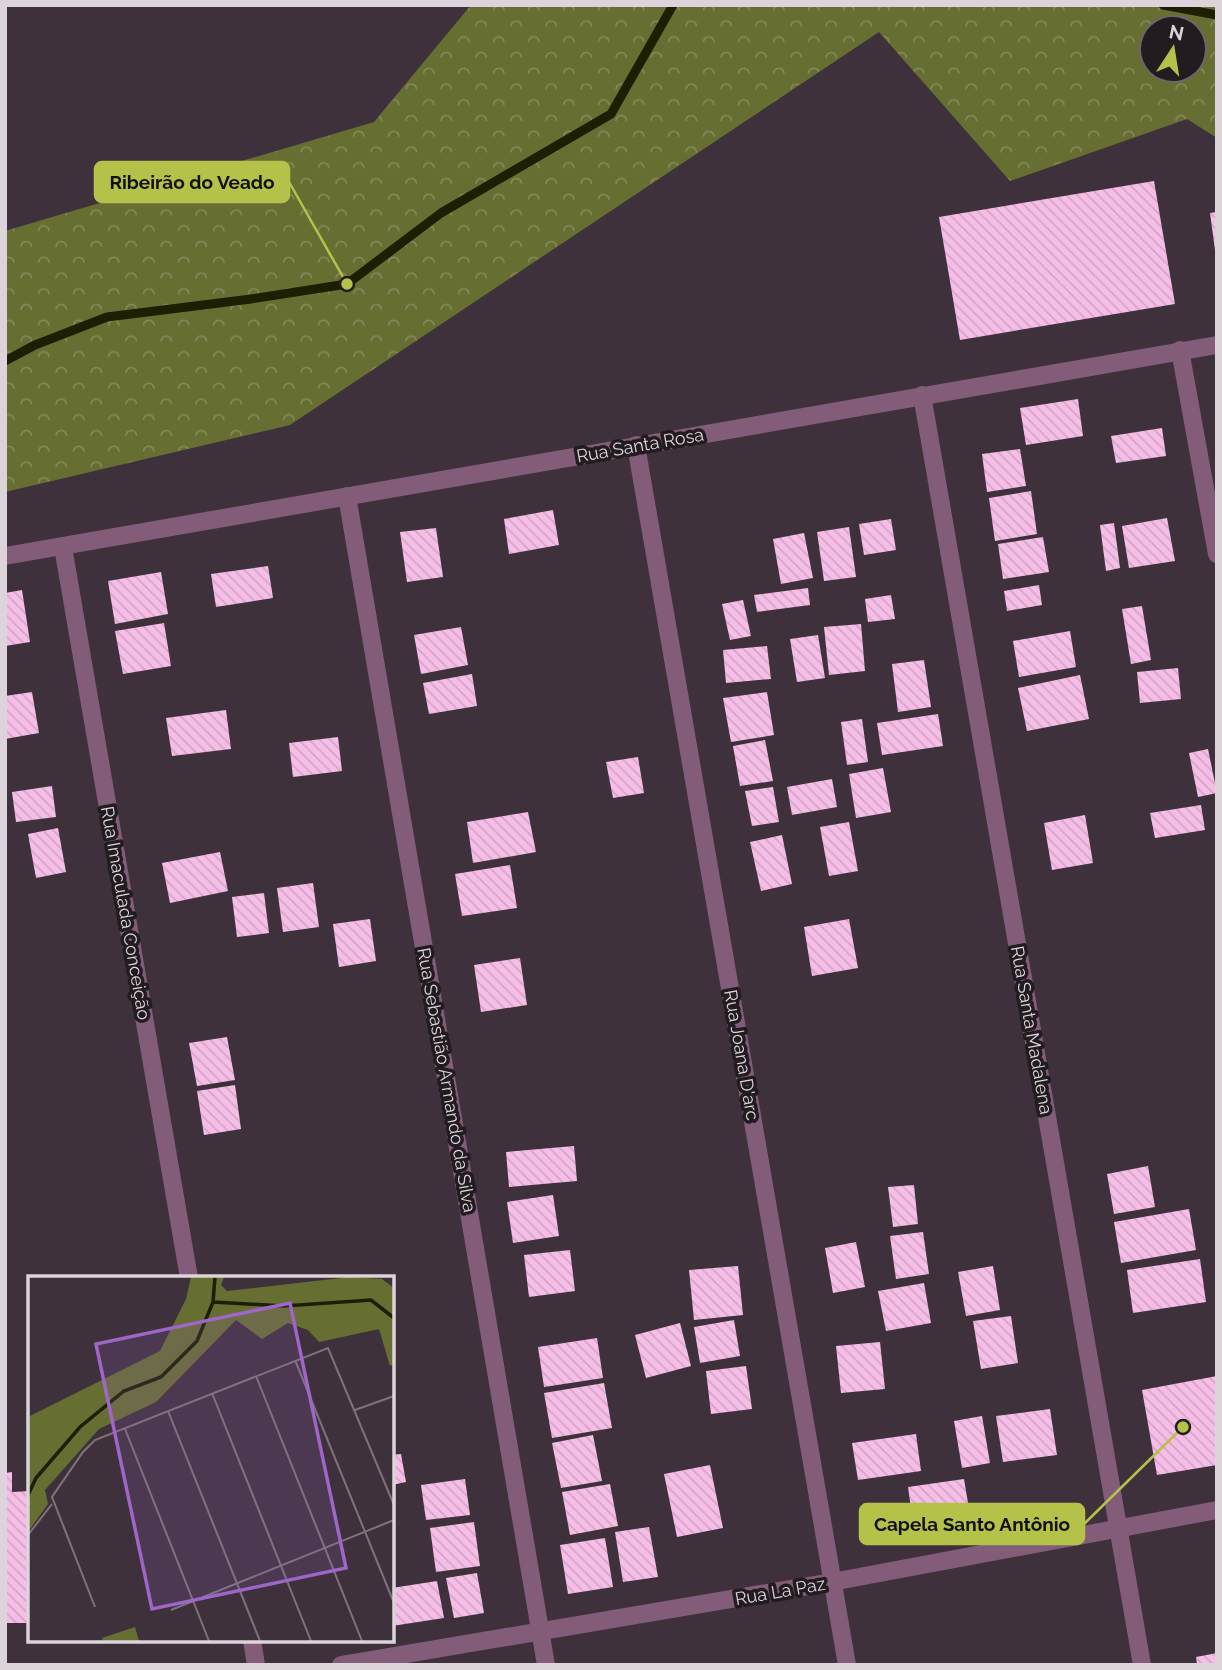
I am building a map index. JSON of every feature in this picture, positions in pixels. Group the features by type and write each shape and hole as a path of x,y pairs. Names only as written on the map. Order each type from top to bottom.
{"street":[{"name":"Rua Santa Rosa","path":"5,556 1217,345"},
{"path":"1180,350 1217,554"},
{"name":"Rua Santa Madalena","path":"922,396 1142,1665"},
{"name":"Rua Joana D'arc","path":"636,445 847,1665"},
{"name":"Rua Sebastião Armando da Silva","path":"347,496 546,1665"},
{"name":"Rua Imaculada Conceição","path":"63,547 189,1276"},
{"name":"Rua La Paz","path":"341,1665 832,1582 1217,1510"},
{"path":"252,1642 256,1665"}],"green space":[{"path":"471,5 1217,5 1217,138 1187,119 1010,181 879,32 290,425 5,492 5,231 374,122"}],"building":[{"path":"1154,181 1175,304 960,340 939,217"},
{"path":"1217,212 1217,249 1215,250 1210,213"},
{"path":"1078,399 1083,436 1026,445 1020,408"},
{"path":"1162,428 1166,456 1116,463 1111,436"},
{"path":"1020,449 1026,486 987,492 982,454"},
{"path":"1031,491 1037,534 995,541 989,498"},
{"path":"553,510 559,545 509,554 504,519"},
{"path":"1167,518 1175,561 1129,568 1122,526"},
{"path":"891,519 896,550 864,555 859,524"},
{"path":"1114,523 1120,568 1106,571 1100,525"},
{"path":"849,527 856,577 824,581 817,532"},
{"path":"436,528 443,577 407,582 400,532"},
{"path":"804,533 813,578 781,584 773,539"},
{"path":"1043,537 1049,572 1003,579 998,544"},
{"path":"268,566 273,598 216,607 211,574"},
{"path":"161,572 168,614 115,624 108,581"},
{"path":"1039,585 1042,605 1007,611 1004,591"},
{"path":"808,588 810,605 757,612 754,595"},
{"path":"22,590 30,642 5,646 5,593"},
{"path":"891,595 895,619 868,622 865,599"},
{"path":"743,600 751,636 730,640 722,604"},
{"path":"1142,606 1151,660 1131,664 1122,609"},
{"path":"164,623 171,666 123,674 115,631"},
{"path":"861,624 865,671 829,675 824,627"},
{"path":"461,627 468,665 421,674 414,635"},
{"path":"1070,631 1076,667 1019,677 1013,641"},
{"path":"818,635 825,678 797,682 790,639"},
{"path":"767,646 771,679 726,683 723,650"},
{"path":"924,660 931,707 898,712 892,664"},
{"path":"1178,668 1181,699 1140,703 1137,672"},
{"path":"472,674 477,706 429,714 423,683"},
{"path":"1080,675 1089,719 1027,731 1018,688"},
{"path":"32,692 39,733 5,739 5,696"},
{"path":"767,692 774,735 731,742 723,698"},
{"path":"226,710 231,749 172,756 166,718"},
{"path":"938,714 943,746 882,755 877,723"},
{"path":"862,719 868,762 847,765 841,722"},
{"path":"338,737 342,771 293,777 289,743"},
{"path":"765,740 773,781 740,786 733,746"},
{"path":"1208,749 1217,793 1198,797 1189,753"},
{"path":"638,757 644,793 613,798 606,762"},
{"path":"883,768 891,812 856,818 849,774"},
{"path":"832,779 837,807 792,815 787,787"},
{"path":"52,786 56,817 16,822 12,792"},
{"path":"773,787 779,822 752,826 745,791"},
{"path":"1201,805 1205,830 1155,838 1150,813"},
{"path":"528,812 536,852 473,863 467,822"},
{"path":"1085,815 1093,863 1052,870 1044,823"},
{"path":"849,822 858,871 829,876 820,827"},
{"path":"58,828 66,872 36,878 28,834"},
{"path":"782,835 792,884 761,891 750,842"},
{"path":"220,852 228,891 170,903 162,863"},
{"path":"510,865 517,908 462,916 455,874"},
{"path":"313,883 319,927 283,932 277,888"},
{"path":"264,893 269,933 237,937 232,897"},
{"path":"370,919 376,961 339,967 333,924"},
{"path":"849,919 858,968 812,976 804,927"},
{"path":"520,958 527,1005 481,1012 474,965"},
{"path":"227,1037 235,1080 197,1086 189,1043"},
{"path":"235,1085 241,1129 204,1135 197,1091"},
{"path":"574,1146 577,1181 509,1187 506,1152"},
{"path":"1148,1166 1155,1207 1114,1214 1107,1174"},
{"path":"914,1185 918,1224 893,1227 888,1187"},
{"path":"553,1195 559,1236 513,1243 507,1202"},
{"path":"1189,1209 1196,1250 1121,1263 1114,1222"},
{"path":"923,1232 929,1274 896,1279 890,1236"},
{"path":"856,1242 865,1287 833,1293 825,1248"},
{"path":"570,1250 575,1291 529,1297 524,1255"},
{"path":"1200,1259 1206,1302 1133,1313 1127,1270"},
{"path":"738,1266 743,1315 694,1320 689,1270"},
{"path":"993,1266 1000,1310 966,1316 958,1272"},
{"path":"924,1283 931,1323 886,1331 878,1291"},
{"path":"1011,1316 1018,1363 981,1369 973,1321"},
{"path":"734,1320 740,1356 700,1363 694,1327"},
{"path":"680,1323 691,1366 646,1378 635,1335"},
{"path":"597,1338 603,1378 544,1387 538,1347"},
{"path":"880,1342 885,1389 841,1393 836,1346"},
{"path":"746,1366 752,1409 711,1414 706,1371"},
{"path":"1217,1376 1217,1465 1157,1475 1142,1390"},
{"path":"604,1383 612,1428 552,1438 544,1393"},
{"path":"1050,1409 1057,1455 1003,1462 996,1416"},
{"path":"982,1416 990,1463 962,1468 954,1421"},
{"path":"916,1434 921,1471 858,1480 852,1443"},
{"path":"593,1435 602,1481 561,1488 552,1443"},
{"path":"401,1454 406,1482 394,1485 394,1455"},
{"path":"710,1465 723,1528 677,1537 664,1474"},
{"path":"12,1472 12,1492 28,1491 28,1623 5,1623 5,1473"},
{"path":"465,1479 470,1515 426,1520 421,1485"},
{"path":"964,1479 971,1521 914,1530 908,1487"},
{"path":"610,1484 618,1526 570,1535 562,1492"},
{"path":"474,1522 480,1566 436,1572 430,1528"},
{"path":"649,1527 658,1577 623,1582 615,1532"},
{"path":"605,1538 613,1587 568,1594 560,1545"},
{"path":"477,1573 484,1613 454,1618 446,1578"},
{"path":"437,1581 444,1618 394,1626 394,1588"},
{"path":"1217,1653 1217,1665 1197,1665 1196,1657"}],"waterway":[{"path":"5,361 35,345 107,317 347,284 441,213 611,114 673,5"},
{"path":"1163,5 1217,15"}],"place":[{"name":"Ribeirão do Veado","path":"347,284"},
{"name":"Capela Santo Antônio","path":"1183,1427"}]}
